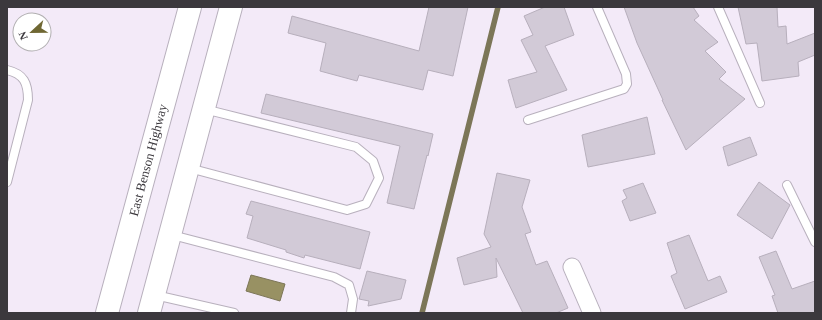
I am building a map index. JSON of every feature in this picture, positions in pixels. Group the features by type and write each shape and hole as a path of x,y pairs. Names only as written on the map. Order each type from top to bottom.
{"main road":[{"name":"East Benson Highway","path":"107,313 190,7"},
{"path":"152,304 231,7"}],"street":[{"path":"572,267 592,313"}],"lane":[{"path":"528,120 624,89 627,84 626,74 597,7"},
{"path":"718,7 760,103"},
{"path":"7,70 22,76 28,87 28,100 7,182"},
{"path":"188,168 347,210 366,204 379,178 373,161 356,147 203,109"},
{"path":"786,185 815,242"},
{"path":"170,234 334,277 348,285 353,299 351,313"},
{"path":"152,304 234,313"}],"shaded area":[{"path":"251,275 285,284 280,301 246,291"}],"building":[{"path":"429,7 468,7 453,76 428,70 423,90 359,75 357,81 320,71 326,43 288,33 292,16 419,51"},
{"path":"545,7 564,7 574,35 545,46 567,90 516,108 508,80 537,72 521,40 533,35 524,16"},
{"path":"624,7 693,7 699,16 694,20 718,42 705,51 726,72 719,79 745,99 686,150 637,43"},
{"path":"738,7 777,7 778,27 786,26 787,44 815,33 815,55 798,62 799,76 762,81 757,43 746,44"},
{"path":"266,94 433,134 414,209 387,203 400,146 261,113"},
{"path":"647,117 655,154 588,167 582,135"},
{"path":"750,137 757,155 728,166 723,147"},
{"path":"497,173 530,180 522,207 531,232 525,234 536,265 547,261 568,308 556,313 523,313 496,258 497,277 464,285 457,258 491,247 484,234"},
{"path":"759,182 790,205 772,239 737,215"},
{"path":"643,183 656,213 630,221 622,201 627,198 623,190"},
{"path":"251,201 370,232 360,269 305,255 304,258 286,252 286,250 247,238 253,216 246,214"},
{"path":"689,235 708,281 720,276 727,292 685,309 671,276 677,273 667,243"},
{"path":"776,251 792,289 815,281 815,313 778,313 772,296 775,295 759,257"},
{"path":"367,271 406,280 401,299 368,306 369,301 359,299"}],"waterway":[{"path":"422,313 498,7"}]}
